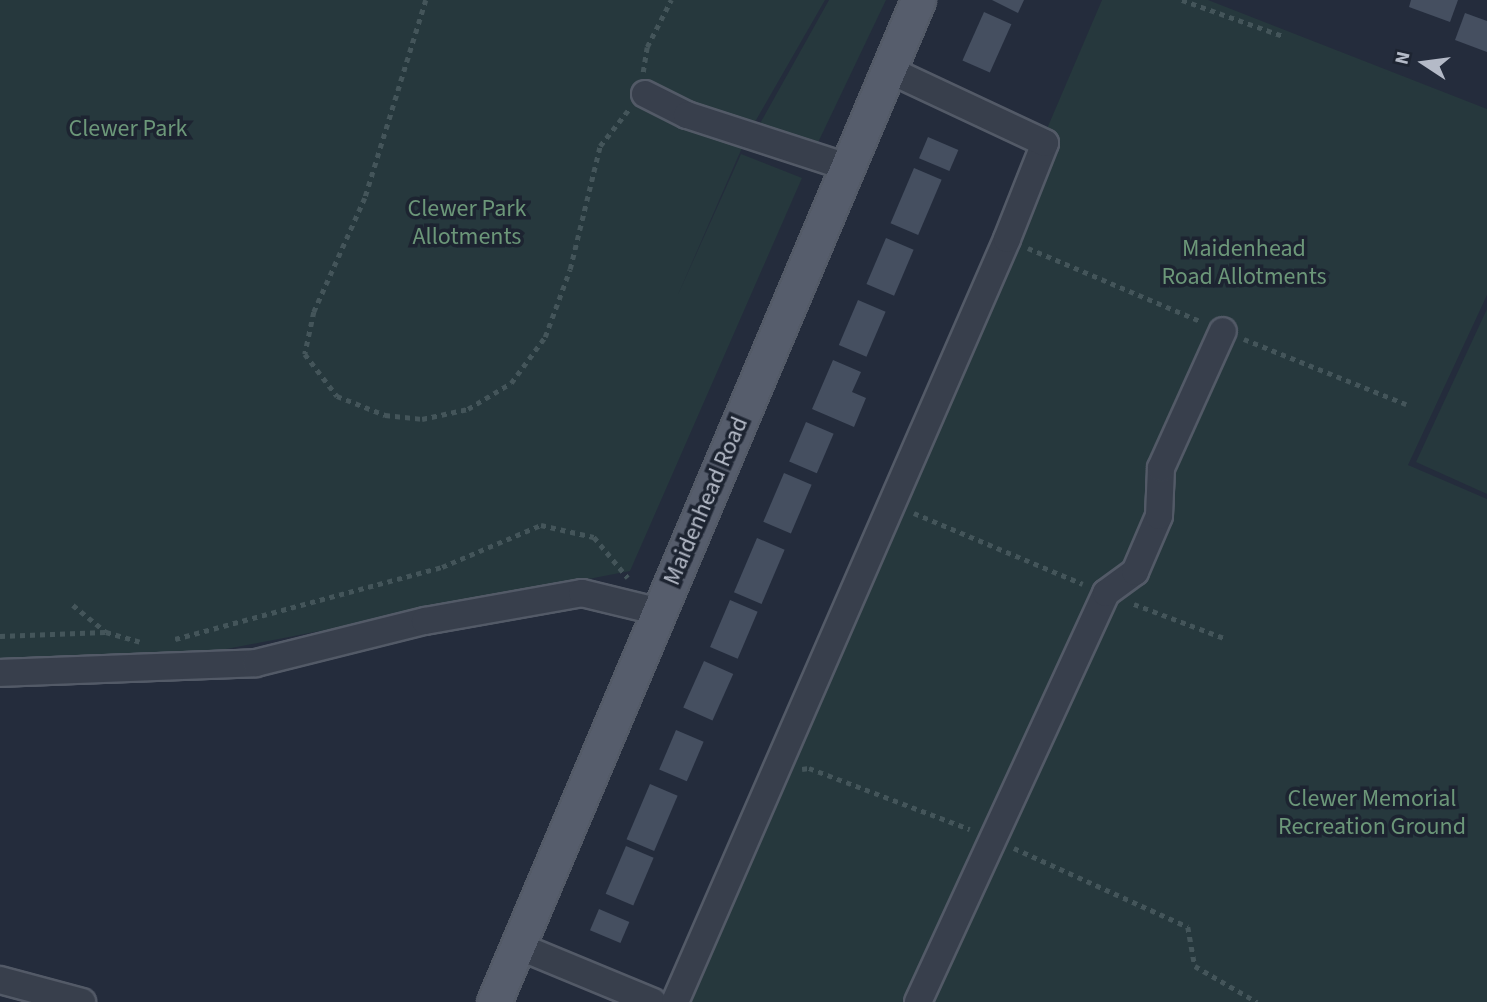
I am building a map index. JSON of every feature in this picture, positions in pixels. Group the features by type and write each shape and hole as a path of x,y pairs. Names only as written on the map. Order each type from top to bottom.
{"main road":[{"name":"Maidenhead Road","path":"494,1002 918,0"}],"lane":[{"path":"675,1002 1007,239 1045,143 889,69"},
{"path":"645,93 687,115 847,167"},
{"path":"918,1002 1106,593 1135,572 1159,516 1161,468 1223,331"},
{"path":"0,673 256,663 425,621 582,593 660,612"},
{"path":"518,946 653,1002"},
{"path":"0,980 82,1002"}],"path":[{"path":"426,0 365,198 314,312 305,354 337,396 385,415 422,418 468,409 511,383 545,337 570,269 600,146 645,93 647,47 671,0"},
{"path":"1182,0 1283,36"},
{"path":"890,503 1106,593 1224,638"},
{"path":"166,642 442,567 541,525 594,537 635,587"},
{"path":"73,605 106,632"},
{"path":"0,636 106,632 153,646"},
{"path":"773,774 810,768 993,838 1188,927 1195,966 1257,1002"}],"green space":[{"path":"0,0 825,0 748,134 677,297 741,154 802,178 630,571 102,673 0,665"},
{"path":"829,0 886,0 813,153 753,136"},
{"name":"Maidenhead Road Allotments","path":"1102,0 1208,0 1487,109 1487,295 1408,465 1487,499 1487,1002 674,1002"},
{"path":"1487,309 1487,494 1416,462"}],"building":[{"path":"992,0 1024,0 1018,13"},
{"path":"1411,0 1458,0 1450,22 1409,7"},
{"path":"984,12 1011,24 990,73 962,60"},
{"path":"1465,13 1487,21 1487,52 1455,40"},
{"path":"928,137 958,150 949,171 919,158"},
{"path":"914,168 942,180 918,235 891,223"},
{"path":"886,238 914,250 894,296 866,284"},
{"path":"858,300 886,312 866,357 839,345"},
{"path":"833,360 861,372 852,392 866,398 854,427 812,409"},
{"path":"806,422 834,434 817,473 789,462"},
{"path":"784,473 812,485 791,534 763,522"},
{"path":"757,538 785,550 762,604 734,592"},
{"path":"730,600 758,612 738,659 710,647"},
{"path":"704,661 733,674 712,721 683,708"},
{"path":"676,730 704,742 687,781 659,770"},
{"path":"650,784 678,796 654,851 627,839"},
{"path":"626,846 654,858 633,906 606,894"},
{"path":"599,909 629,922 620,943 590,930"}],"park label":[{"name":"Clewer Park","path":"128,129"},
{"name":"Clewer Park Allotments","path":"467,223"},
{"name":"Clewer Memorial Recreation Ground","path":"1372,813"}]}
